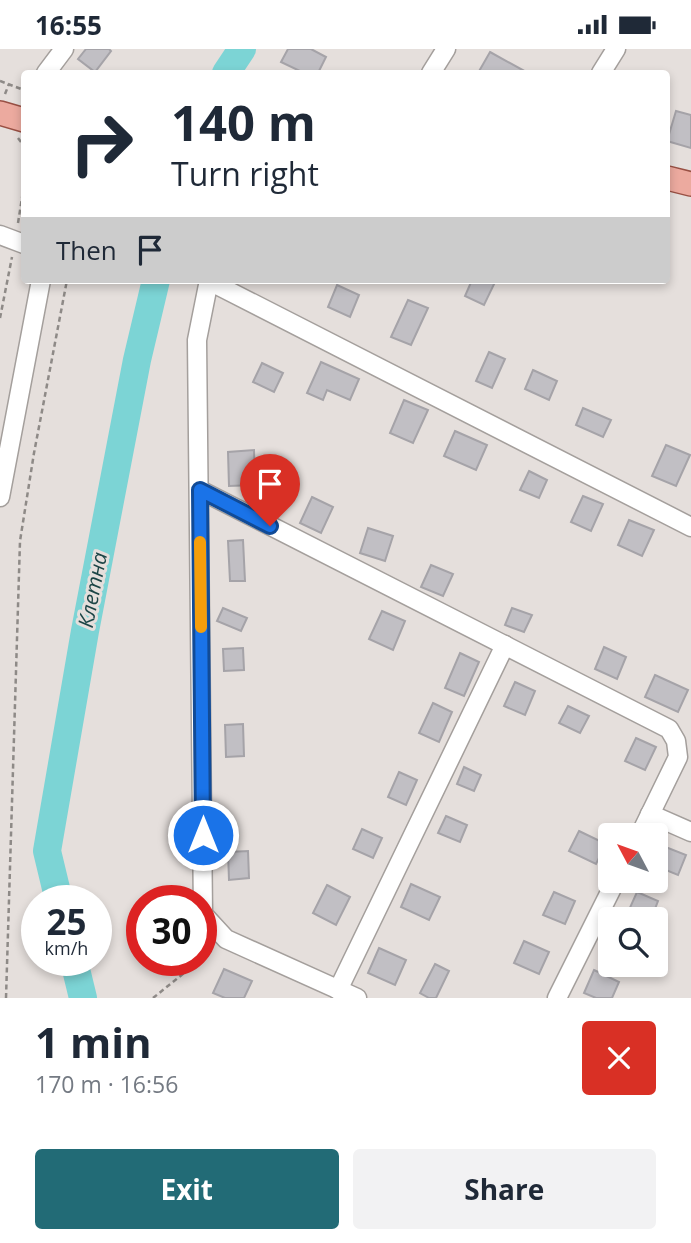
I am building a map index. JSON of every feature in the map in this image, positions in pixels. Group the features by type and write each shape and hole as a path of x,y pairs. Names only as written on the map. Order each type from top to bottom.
{"main road":[{"path":"670,179 691,184"}],"street":[{"path":"48,70 64,49"},
{"path":"433,70 446,49"},
{"path":"603,70 615,49"},
{"path":"0,235 21,243"},
{"path":"0,497 3,461 40,284"},
{"path":"208,284 197,339 204,914 226,939 357,998"},
{"path":"217,284 691,527"},
{"path":"200,490 669,729 676,741 678,757 645,823"},
{"path":"338,990 505,645"},
{"path":"650,814 691,832"},
{"path":"557,998 610,893"}],"path":[{"path":"0,81 21,89"},
{"path":"6,998 20,541 66,284"},
{"path":"153,998 180,976"}],"building":[{"path":"86,49 111,51 97,70 92,70 78,59"},
{"path":"288,49 311,49 326,57 320,70 298,70 281,62"},
{"path":"490,52 523,70 480,70"},
{"path":"676,111 691,115 691,148 670,142"},
{"path":"470,284 494,284 484,305 465,296"},
{"path":"337,285 359,295 350,317 328,307"},
{"path":"408,300 428,308 411,345 391,337"},
{"path":"489,352 505,359 492,388 476,381"},
{"path":"321,362 359,379 350,400 327,390 323,400 307,393"},
{"path":"262,363 283,373 274,392 253,382"},
{"path":"533,370 557,381 549,400 525,389"},
{"path":"404,400 428,410 413,443 390,433"},
{"path":"583,408 611,420 603,437 576,425"},
{"path":"455,431 487,445 476,470 444,456"},
{"path":"666,445 690,455 676,486 652,476"},
{"path":"254,450 255,485 229,486 228,452"},
{"path":"529,471 547,480 539,498 520,490"},
{"path":"583,496 603,504 591,531 571,522"},
{"path":"312,497 333,507 321,533 300,523"},
{"path":"629,520 654,530 642,556 618,545"},
{"path":"368,528 393,536 385,561 360,553"},
{"path":"243,540 245,581 230,581 228,541"},
{"path":"431,565 453,574 443,596 421,587"},
{"path":"223,608 247,618 241,631 217,621"},
{"path":"512,608 532,615 524,632 505,625"},
{"path":"382,611 405,621 393,650 369,639"},
{"path":"604,647 626,657 617,679 595,669"},
{"path":"243,648 244,670 224,671 223,649"},
{"path":"460,653 479,662 464,696 445,688"},
{"path":"655,675 688,690 678,712 645,697"},
{"path":"515,682 535,691 525,715 504,706"},
{"path":"433,703 452,712 439,742 419,733"},
{"path":"568,706 589,716 580,733 559,723"},
{"path":"243,724 244,756 226,757 225,725"},
{"path":"636,738 656,747 645,770 625,761"},
{"path":"464,767 481,775 474,791 457,784"},
{"path":"399,772 417,780 406,805 388,797"},
{"path":"446,816 467,825 460,842 438,833"},
{"path":"362,829 382,838 373,858 353,849"},
{"path":"579,831 598,840 596,864 569,851"},
{"path":"668,848 686,855 678,875 668,871"},
{"path":"248,851 249,878 229,880 228,852"},
{"path":"411,884 440,897 429,920 401,907"},
{"path":"327,885 350,897 336,925 313,913"},
{"path":"554,892 575,901 565,924 543,915"},
{"path":"637,893 658,901 656,907 630,907"},
{"path":"524,941 549,952 539,974 514,963"},
{"path":"379,948 406,960 395,985 368,973"},
{"path":"435,964 449,971 436,998 429,998 420,993"},
{"path":"224,969 252,981 244,998 225,998 213,993"},
{"path":"594,970 598,972 598,977 609,977 619,982 612,998 596,998 584,993"}],"waterway":[{"name":"Клетна","path":"228,70 242,49"},
{"name":"Клетна","path":"55,885 47,851 85,631 137,360 155,284"},
{"name":"Клетна","path":"78,976 83,998"}],"slow traffic":[{"path":"200,542 201,627"}],"route":[{"path":"203,835 200,490 270,526"}]}
